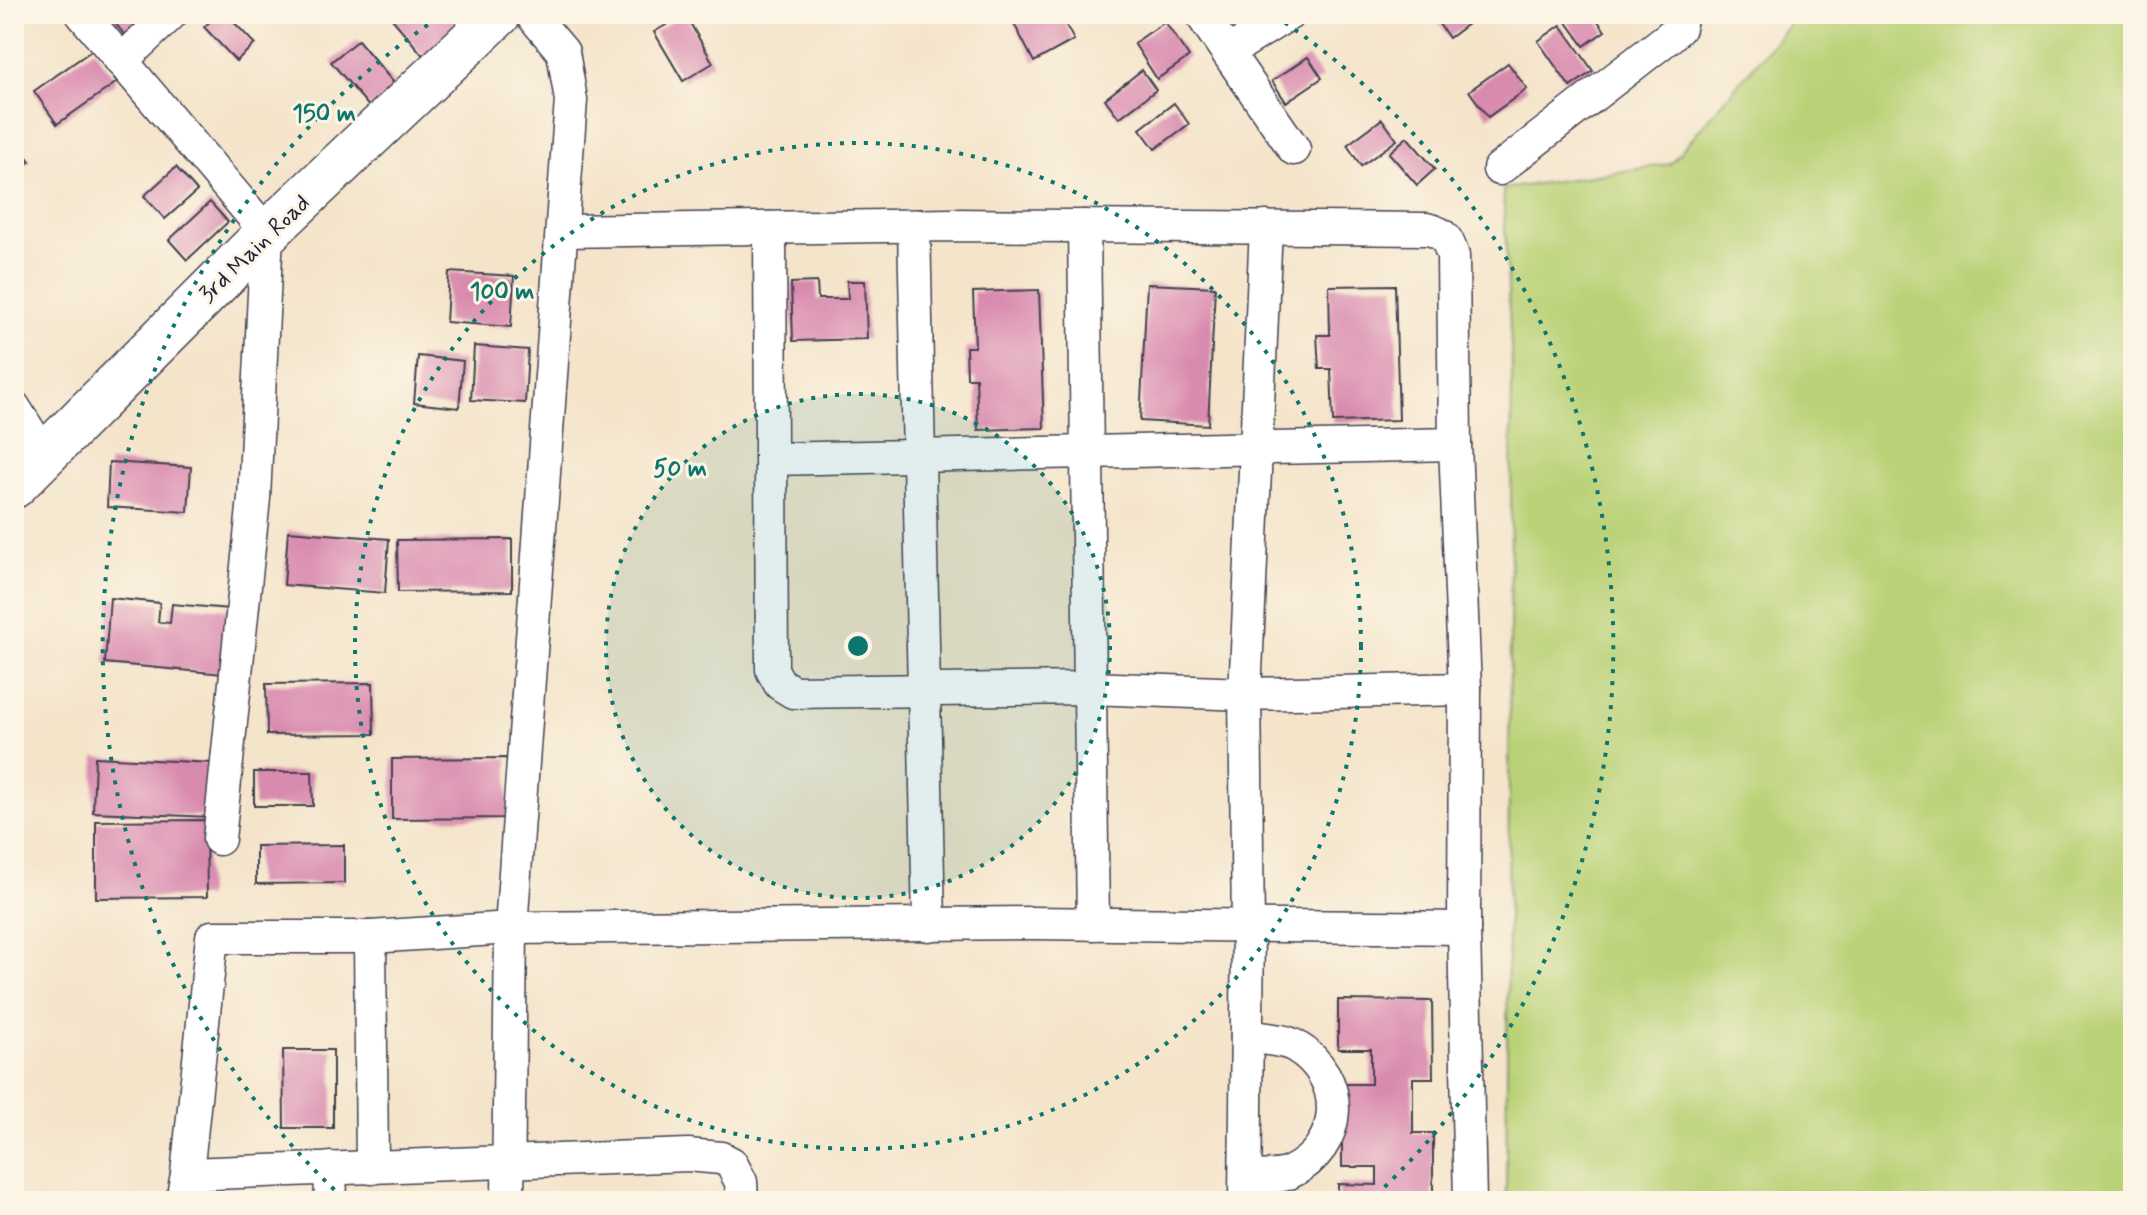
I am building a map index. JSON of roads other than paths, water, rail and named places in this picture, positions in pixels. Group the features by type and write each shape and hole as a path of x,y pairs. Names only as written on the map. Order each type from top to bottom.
{"street":[{"path":"82,14 267,233 254,498 219,839"},
{"path":"121,61 171,14"},
{"name":"3rd Main Road","path":"14,486 267,233 499,14"},
{"path":"508,1201 511,928 564,231 571,100 563,52 531,14"},
{"path":"1201,14 1294,149"},
{"path":"1228,52 1289,14"},
{"path":"1499,169 1669,37 1679,28 1682,14"},
{"path":"564,231 914,226 1266,227 1427,229 1438,231 1448,239 1453,256 1455,444 1465,689 1464,928 1470,1201"},
{"path":"914,226 929,925"},
{"path":"1084,226 1093,924"},
{"path":"1247,1036 1294,1044 1324,1072 1334,1110 1329,1138 1312,1158 1286,1175 1246,1189 1247,1036 1248,926 1245,694 1266,227"},
{"path":"770,228 772,670 780,684 793,692 1090,688 1245,694 1465,689"},
{"path":"14,407 45,456"},
{"path":"772,459 1455,444"},
{"path":"742,1201 738,1171 731,1163 721,1158 688,1155 330,1168 185,1187 212,937 370,937 511,928 1093,924 1464,928"},
{"path":"370,937 372,1168"},
{"path":"330,1168 331,1201"}]}
